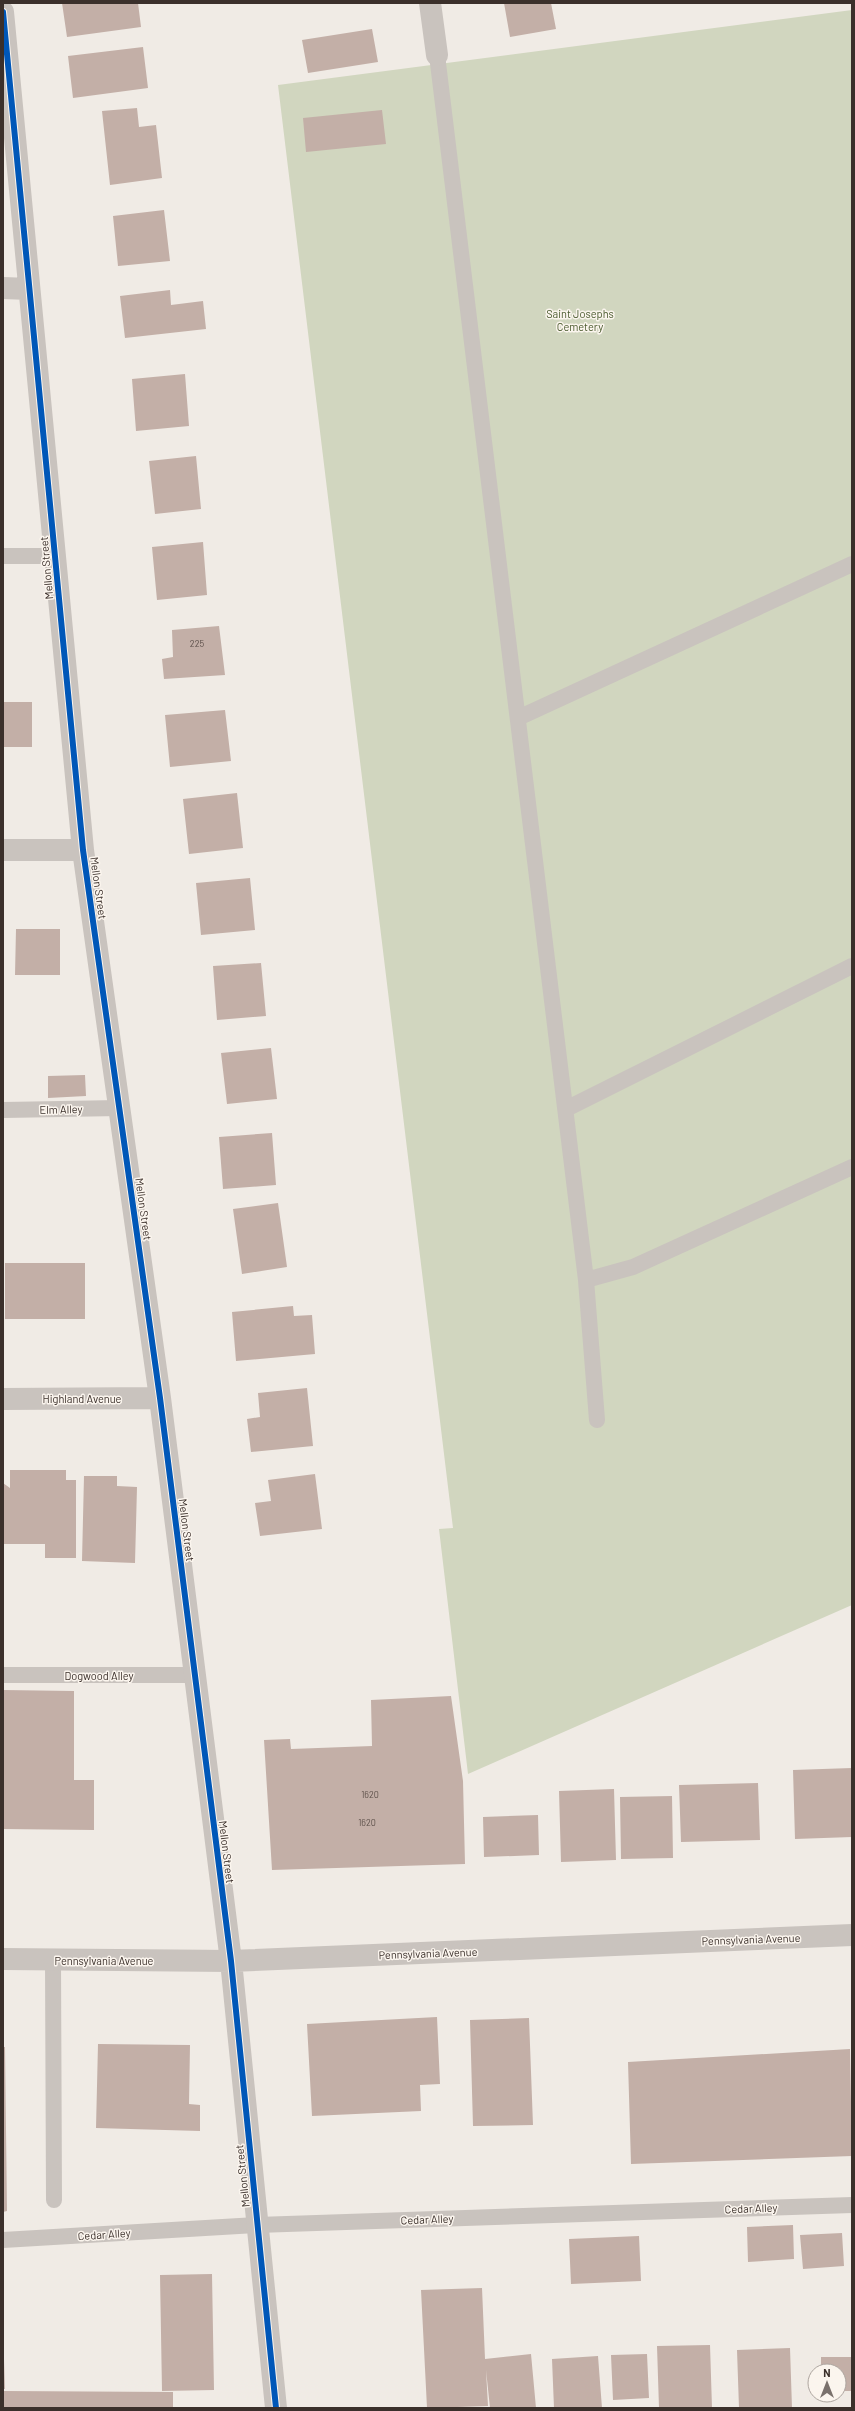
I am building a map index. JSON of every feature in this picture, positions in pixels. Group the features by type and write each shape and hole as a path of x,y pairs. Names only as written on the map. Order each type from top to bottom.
{"street":[{"path":"430,3 437,55"},
{"name":"Mellon Street","path":"3,12 83,850 160,1398 231,1961 276,2408"},
{"path":"3,288 30,289"},
{"path":"3,850 83,850"},
{"name":"Highland Avenue","path":"3,1399 160,1398"},
{"name":"Pennsylvania Avenue","path":"3,1959 231,1961 852,1935"}],"lane":[{"path":"437,55 586,1280 597,1420"},
{"path":"3,556 55,556"},
{"path":"518,718 852,564"},
{"path":"566,1110 852,966"},
{"name":"Elm Alley","path":"3,1110 120,1108"},
{"path":"586,1280 633,1267 852,1167"},
{"name":"Dogwood Alley","path":"3,1675 195,1675"},
{"path":"53,1960 54,2200"},
{"name":"Cedar Alley","path":"3,2240 257,2225 852,2205"}],"green space":[{"name":"Saint Josephs Cemetery","path":"852,10 852,1605 468,1774 439,1529 453,1528 278,85"}],"building":[{"path":"62,3 138,3 141,27 67,37"},
{"path":"504,3 551,3 556,29 510,37"},
{"path":"372,29 378,62 308,73 302,40"},
{"path":"143,47 148,88 73,98 68,56"},
{"path":"137,108 139,127 156,125 162,178 110,185 102,111"},
{"path":"382,110 386,144 306,152 303,118"},
{"path":"164,210 170,261 118,266 113,216"},
{"path":"170,290 171,305 203,301 206,329 125,338 120,296"},
{"path":"185,374 189,426 136,431 132,379"},
{"path":"196,456 201,509 155,514 149,461"},
{"path":"203,542 207,595 157,600 152,547"},
{"path":"219,626 225,675 164,679 162,659 173,657 172,630"},
{"path":"3,702 32,702 32,747 3,747"},
{"path":"225,710 231,761 170,767 165,715"},
{"path":"237,793 243,848 189,854 183,799"},
{"path":"250,878 255,930 201,935 196,883"},
{"path":"16,929 60,929 60,975 15,975"},
{"path":"261,963 266,1016 217,1020 213,966"},
{"path":"271,1048 277,1099 227,1104 221,1053"},
{"path":"85,1075 86,1096 48,1098 48,1076"},
{"path":"272,1133 276,1185 223,1189 219,1137"},
{"path":"278,1203 287,1267 242,1274 233,1209"},
{"path":"5,1263 85,1263 85,1319 5,1319"},
{"path":"293,1306 294,1316 312,1315 315,1354 236,1361 232,1312"},
{"path":"307,1388 313,1446 251,1452 247,1419 260,1417 258,1393"},
{"path":"10,1470 66,1470 66,1480 76,1480 76,1558 45,1558 45,1544 3,1544 3,1483 10,1488"},
{"path":"315,1474 322,1529 260,1536 255,1503 271,1501 268,1480"},
{"path":"84,1476 117,1476 117,1486 137,1487 135,1563 82,1561"},
{"path":"3,1690 74,1691 74,1780 94,1780 94,1830 3,1829"},
{"path":"451,1696 463,1781 465,1864 272,1870 264,1740 290,1739 291,1749 372,1746 371,1700"},
{"path":"852,1768 852,1837 795,1839 793,1770"},
{"path":"758,1783 760,1840 681,1842 679,1785"},
{"path":"614,1789 616,1860 561,1862 559,1791"},
{"path":"672,1796 673,1858 621,1859 620,1797"},
{"path":"538,1815 539,1855 484,1857 483,1817"},
{"path":"437,2017 440,2084 420,2085 421,2111 312,2116 307,2024"},
{"path":"529,2018 533,2125 473,2126 470,2020"},
{"path":"98,2044 190,2045 189,2104 200,2105 200,2131 96,2128"},
{"path":"3,2047 5,2047 7,2211 3,2212"},
{"path":"850,2049 852,2156 631,2164 628,2062"},
{"path":"793,2225 794,2259 748,2262 747,2227"},
{"path":"842,2233 844,2266 803,2269 800,2235"},
{"path":"639,2236 641,2281 571,2284 569,2239"},
{"path":"212,2274 214,2390 162,2391 160,2275"},
{"path":"482,2288 485,2359 531,2354 536,2408 490,2408 486,2370 488,2406 427,2408 421,2290"},
{"path":"710,2345 712,2408 659,2408 657,2346"},
{"path":"790,2348 792,2408 739,2408 737,2350"},
{"path":"647,2354 649,2398 613,2400 611,2355"},
{"path":"598,2356 602,2408 554,2408 552,2359"},
{"path":"821,2357 852,2357 852,2391 847,2391 847,2363 821,2363"},
{"path":"4,2359 5,2389 3,2389"},
{"path":"3,2391 173,2392 173,2408 3,2408"}],"cycle path":[{"path":"3,12 83,850 160,1398 231,1961 276,2408"}]}
